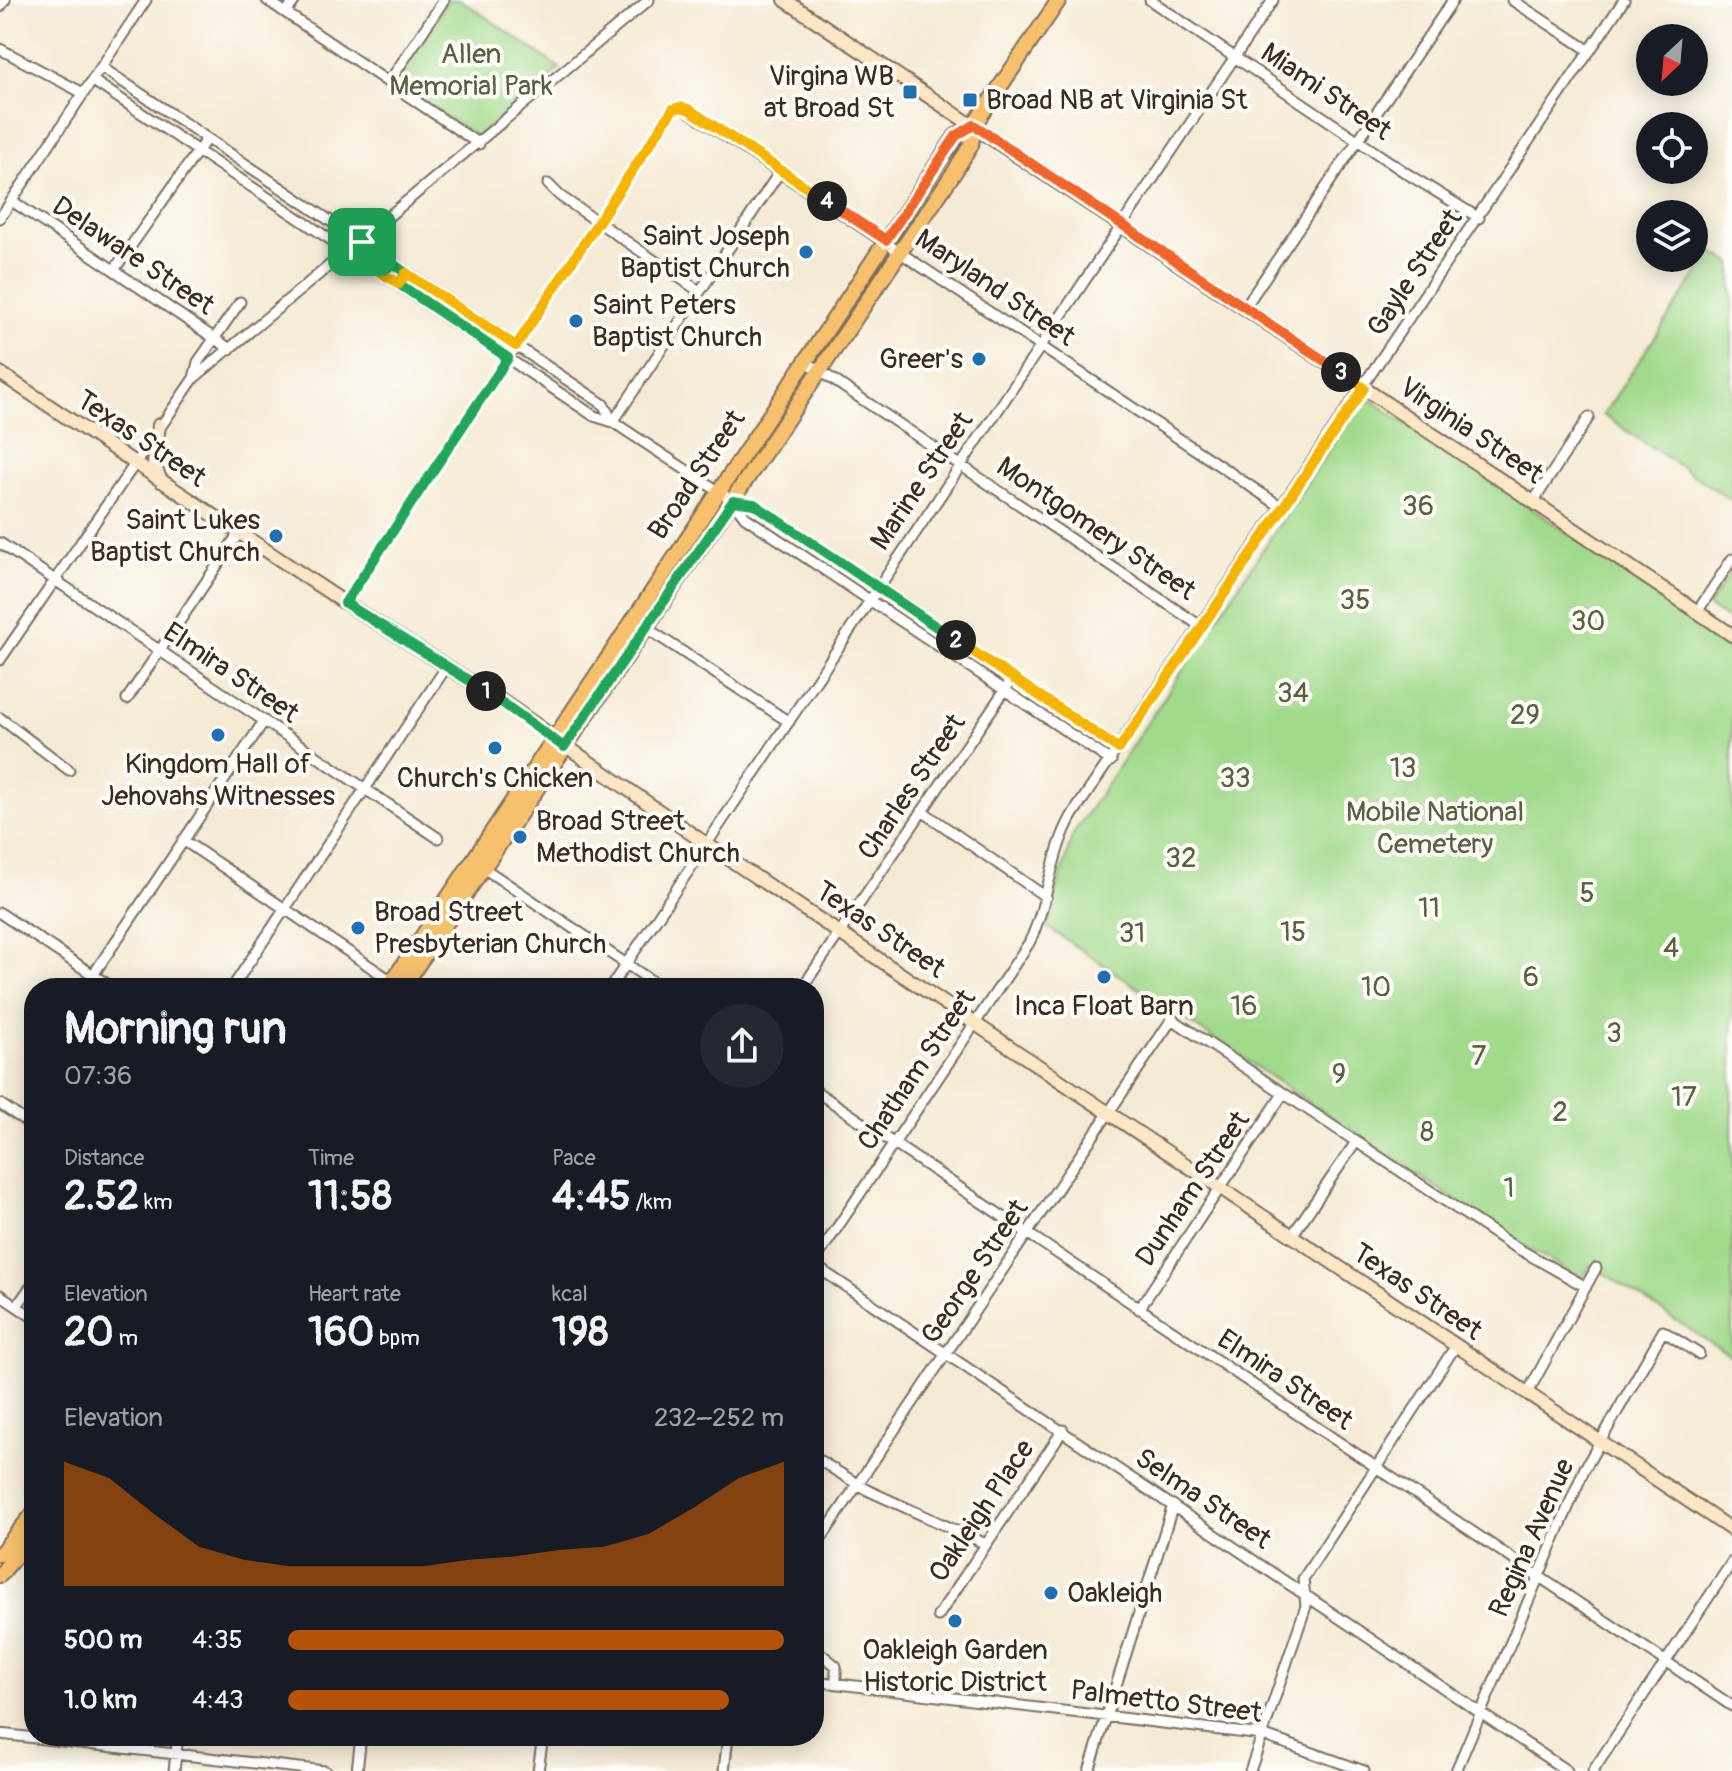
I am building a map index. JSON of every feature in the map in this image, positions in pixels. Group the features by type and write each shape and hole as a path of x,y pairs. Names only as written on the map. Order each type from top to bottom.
{"main road":[{"name":"Broad Street","path":"401,978 559,744 632,619 886,240 956,136 974,125 1059,0"},
{"path":"559,744 647,628 901,251 971,145 974,125"},
{"path":"0,1554 24,1525"},
{"path":"0,1575 24,1545"}],"street":[{"path":"0,7 5,0"},
{"path":"0,218 146,0"},
{"path":"267,0 479,144"},
{"path":"286,13 295,0"},
{"path":"389,82 444,0"},
{"path":"0,660 194,378 362,242 649,0"},
{"name":"Virginia Street","path":"785,0 1732,635"},
{"name":"Miami Street","path":"1150,0 1479,218"},
{"name":"Marine Street","path":"617,978 1273,0"},
{"path":"1245,307 1453,0"},
{"path":"1512,0 1590,51"},
{"name":"Gayle Street","path":"1046,897 1063,831 1624,0"},
{"path":"0,49 83,93"},
{"path":"101,67 603,404 613,422"},
{"path":"92,80 594,416 613,422 733,501 745,517 1111,761"},
{"name":"Maryland Street","path":"598,222 673,109 682,107 886,240 1283,508"},
{"path":"114,270 207,138"},
{"path":"613,422 781,170"},
{"path":"548,184 699,291"},
{"name":"Delaware Street","path":"12,201 230,349"},
{"path":"294,214 302,202"},
{"path":"345,603 598,222"},
{"path":"399,284 406,273"},
{"path":"194,378 198,362 240,302"},
{"name":"Montgomery Street","path":"805,361 1202,627"},
{"name":"Texas Street","path":"0,373 345,603 447,666 1291,1237 1732,1530"},
{"path":"1533,502 1589,417"},
{"path":"159,425 154,464 161,481"},
{"path":"733,501 754,504 1119,749"},
{"path":"127,699 239,533"},
{"name":"Elmira Street","path":"0,543 438,838"},
{"path":"1697,612 1732,559"},
{"path":"668,566 682,576"},
{"path":"632,619 789,722"},
{"path":"239,978 447,666"},
{"name":"Charles Street","path":"809,978 1013,678"},
{"path":"0,718 69,770"},
{"path":"93,975 264,721"},
{"path":"922,811 1046,897"},
{"path":"183,840 384,978"},
{"path":"478,865 647,978"},
{"name":"Chatham Street","path":"824,1248 1029,943 1046,897"},
{"path":"0,913 98,978"},
{"name":"George Street","path":"824,1535 1172,1019 1283,1094"},
{"path":"1283,1094 1510,1244 1586,1287"},
{"name":"Dunham Street","path":"1139,1309 1283,1094"},
{"name":"Elmira Street","path":"824,1097 1732,1706"},
{"path":"1,1108 24,1121"},
{"path":"1291,1237 1356,1142"},
{"path":"1527,1394 1596,1268"},
{"name":"Selma Street","path":"824,1270 1567,1771"},
{"path":"0,1295 24,1311"},
{"path":"17,1306 24,1296"},
{"name":"Regina Avenue","path":"1456,1771 1584,1470 1663,1331 1699,1354"},
{"path":"1250,1771 1306,1606 1303,1579 1455,1347"},
{"name":"Oakleigh Place","path":"938,1616 1063,1430"},
{"path":"824,1463 859,1485 986,1544"},
{"path":"1089,1771 1173,1505"},
{"path":"1593,1771 1732,1562"},
{"path":"824,1656 836,1666 836,1683"},
{"name":"Palmetto Street","path":"824,1682 1262,1735 1364,1771"},
{"path":"0,1734 24,1737"},
{"path":"101,1746 325,1771"},
{"path":"174,1771 177,1746"},
{"path":"357,1771 360,1746"},
{"path":"538,1771 542,1746"},
{"path":"724,1771 727,1746"}],"green space":[{"name":"Allen Memorial Park","path":"449,0 461,0 560,68 478,138 395,82"},
{"path":"1712,252 1732,263 1732,501 1603,415 1699,272 1708,272 1708,258"},
{"name":"Mobile National Cemetery","path":"1365,396 1732,644 1732,1357 1591,1265 1582,1278 1519,1243 1047,927 1072,836"},
{"path":"1732,570 1732,623 1708,606"}],"place":[{"name":"Virgina WB at Broad St","path":"910,92"},
{"name":"Broad NB at Virginia St","path":"970,100"},
{"name":"Saint Joseph Baptist Church","path":"806,252"},
{"name":"Saint Peters Baptist Church","path":"576,321"},
{"name":"Greer's","path":"979,359"},
{"name":"Saint Lukes Baptist Church","path":"276,536"},
{"name":"Kingdom Hall of Jehovahs Witnesses","path":"218,735"},
{"name":"Church's Chicken","path":"495,748"},
{"name":"Broad Street Methodist Church","path":"520,837"},
{"name":"Broad Street Presbyterian Church","path":"358,928"},
{"name":"Inca Float Barn","path":"1104,977"},
{"name":"Oakleigh","path":"1051,1593"},
{"name":"Oakleigh Garden Historic District","path":"955,1621"}],"route":[{"path":"362,242 349,252 399,284 406,273 516,346 673,109 682,107 690,110 886,240 956,136 974,125 1364,388 1119,749 754,504 733,501 564,747 502,701 345,603 508,358 399,284 406,273 362,242"}],"park label":[{"name":"36","path":"1418,506"},
{"name":"35","path":"1355,600"},
{"name":"30","path":"1588,621"},
{"name":"34","path":"1293,693"},
{"name":"29","path":"1525,715"},
{"name":"13","path":"1403,768"},
{"name":"33","path":"1235,778"},
{"name":"32","path":"1181,858"},
{"name":"5","path":"1587,893"},
{"name":"11","path":"1429,908"},
{"name":"15","path":"1293,932"},
{"name":"31","path":"1132,933"},
{"name":"4","path":"1671,948"},
{"name":"6","path":"1531,977"},
{"name":"10","path":"1376,987"},
{"name":"16","path":"1244,1006"},
{"name":"3","path":"1614,1033"},
{"name":"7","path":"1479,1056"},
{"name":"9","path":"1339,1074"},
{"name":"17","path":"1684,1097"},
{"name":"2","path":"1560,1112"},
{"name":"8","path":"1427,1132"},
{"name":"1","path":"1509,1188"}]}
